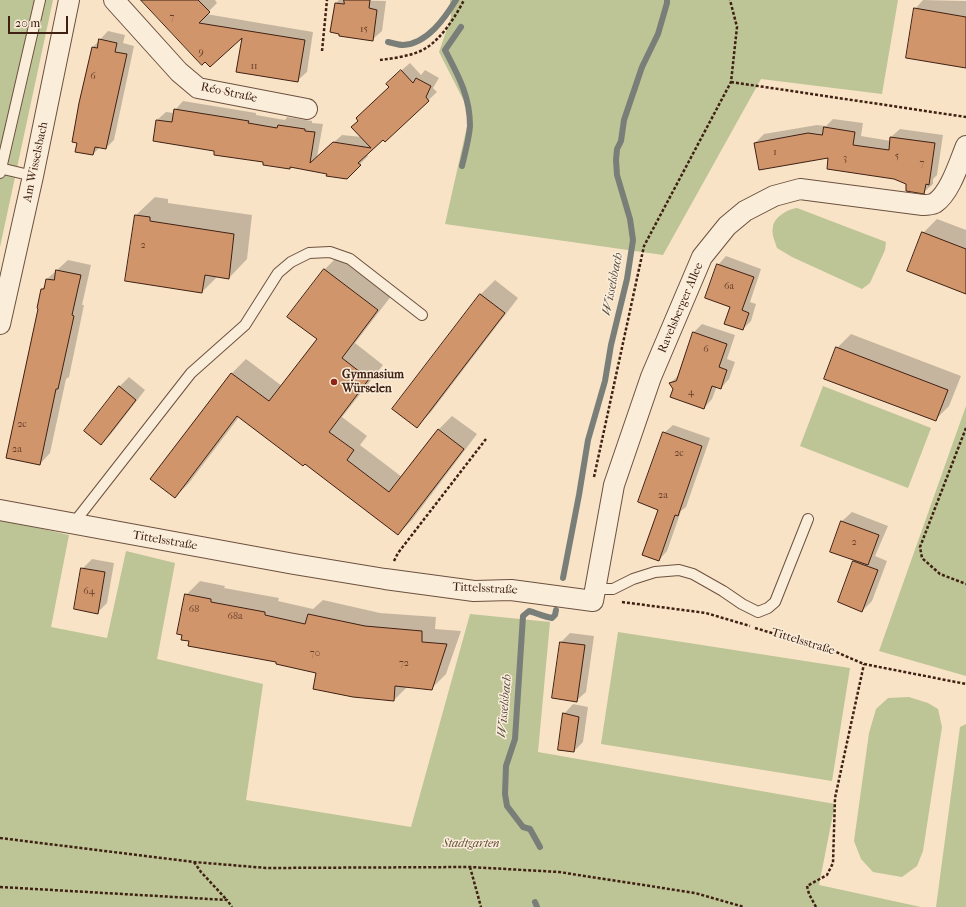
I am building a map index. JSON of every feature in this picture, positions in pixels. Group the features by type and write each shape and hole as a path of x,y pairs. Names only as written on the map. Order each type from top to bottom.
{"street":[{"name":"Am Wisselsbach","path":"0,324 70,0"},
{"name":"Réo-Straße","path":"114,0 179,72 198,88 307,109"},
{"name":"Ravelsberger Allee","path":"594,595 614,485 651,377 702,257 727,226 745,211 774,196 800,189 923,205 933,204 942,197 966,146"},
{"name":"Tittelsstraße","path":"0,510 294,564 385,579 474,591 511,590 594,595"}],"lane":[{"path":"33,176 0,170 40,0"},
{"path":"73,524 190,373 245,324 278,273 290,262 309,253 330,252 350,259 422,315"},
{"path":"594,595 613,589 633,579 655,572 679,570 693,574 758,612 768,608 775,602 808,519"}],"path":[{"path":"322,51 327,0"},
{"path":"380,60 408,55 425,48 442,33 458,12 464,0"},
{"path":"593,480 644,246 731,82 736,27 730,0"},
{"path":"731,82 966,117"},
{"path":"966,428 920,547 922,558 940,574 966,584"},
{"path":"385,579 398,553 486,439"},
{"name":"Tittelsstraße","path":"594,595 619,601 706,613 836,652 864,664 966,684"},
{"path":"816,907 809,894 807,886 827,875 833,863 835,798 864,664"},
{"path":"0,838 194,862 266,868 470,867 559,872 695,893 744,907"},
{"path":"194,862 232,907"},
{"path":"470,867 481,907"},
{"path":"0,886 227,900"}],"green space":[{"path":"0,0 53,0 0,247"},
{"path":"450,0 898,0 882,94 761,79 663,255 445,224 470,113 439,52 451,17"},
{"path":"797,208 886,242 885,250 870,283 862,289 792,257 777,248 772,232 774,223 782,214"},
{"path":"823,386 931,428 908,488 800,446"},
{"path":"966,406 966,676 879,651"},
{"name":"Stadtgarten","path":"0,519 69,535 51,627 107,638 126,551 175,563 157,659 263,684 246,800 411,827 470,614 550,622 538,752 835,804 819,885 921,907 0,907"},
{"path":"618,632 850,668 832,781 601,744"},
{"path":"909,697 928,703 938,709 942,727 923,851 917,866 902,877 873,872 861,859 854,841 869,733 876,709 888,698"},
{"path":"966,724 966,907 936,907 960,727"}],"building":[{"path":"141,0 198,0 210,12 199,23 305,40 298,82 236,72 242,38 210,67 205,62 202,65"},
{"path":"344,0 370,0 369,8 377,10 373,41 339,36 339,34 330,32 335,3 344,4"},
{"path":"914,8 966,17 966,68 906,58"},
{"path":"99,39 117,43 115,52 127,54 106,149 95,147 93,155 75,152 77,143 72,142 92,47 97,48"},
{"path":"401,70 413,83 416,78 431,86 426,97 429,101 385,142 383,140 358,163 361,165 347,179 326,176 327,174 290,167 290,169 263,165 263,162 214,155 214,151 153,141 156,120 172,122 174,109 249,121 248,123 277,128 278,125 315,132 310,163 333,142 371,148 351,127 358,121 356,118 389,87 386,84"},
{"path":"824,127 855,132 853,145 889,150 890,137 935,143 929,185 926,184 924,194 906,191 906,184 894,179 827,169 828,158 759,170 754,143 808,133 822,135"},
{"path":"135,215 150,217 150,221 234,234 229,279 205,275 202,293 125,281"},
{"path":"922,232 966,249 966,294 907,271"},
{"path":"717,264 754,277 742,310 749,313 743,330 724,324 730,307 705,298"},
{"path":"324,269 378,310 342,358 369,379 329,432 354,450 347,460 389,492 438,429 464,449 398,535 305,464 303,466 237,416 175,498 150,479 231,373 269,401 317,339 287,317"},
{"path":"56,270 81,275 72,315 74,316 58,389 56,389 40,465 6,458 41,289 44,289 46,279 54,280"},
{"path":"480,294 505,313 417,428 392,409"},
{"path":"693,332 727,344 719,367 727,370 721,389 712,386 704,409 670,397 673,389 669,383 676,381"},
{"path":"836,347 948,390 936,421 824,379"},
{"path":"119,386 136,400 101,445 84,431"},
{"path":"663,432 702,446 678,516 675,515 659,561 642,555 658,510 638,502"},
{"path":"841,521 879,535 868,565 830,552"},
{"path":"853,561 878,570 862,612 838,602"},
{"path":"81,568 105,572 98,614 74,609"},
{"path":"185,594 211,599 211,602 265,612 265,615 305,624 308,614 365,626 422,631 422,642 447,644 432,690 395,686 394,701 353,697 313,689 316,673 276,664 276,662 188,646 189,641 181,640 182,635 177,634"},
{"path":"560,642 585,645 577,702 552,698"},
{"path":"563,713 579,717 574,752 558,750"}],"waterway":[{"path":"388,42 403,45 412,44 420,40 441,22 456,0"},
{"name":"Wisselsbach","path":"563,578 588,440 605,381 611,345 627,279 633,240 630,219 617,175 617,149 621,141 624,120 642,67 658,34 667,0"},
{"path":"461,27 445,50 466,95 468,105 470,126 462,166"},
{"name":"Wisselsbach","path":"540,847 530,829 523,827 507,806 505,794 506,766 515,739 523,616 529,611 552,618 555,615 556,610"},
{"name":"Wisselsbach","path":"535,902 537,907"}],"place":[{"name":"Gymnasium Würselen","path":"334,382"}]}
